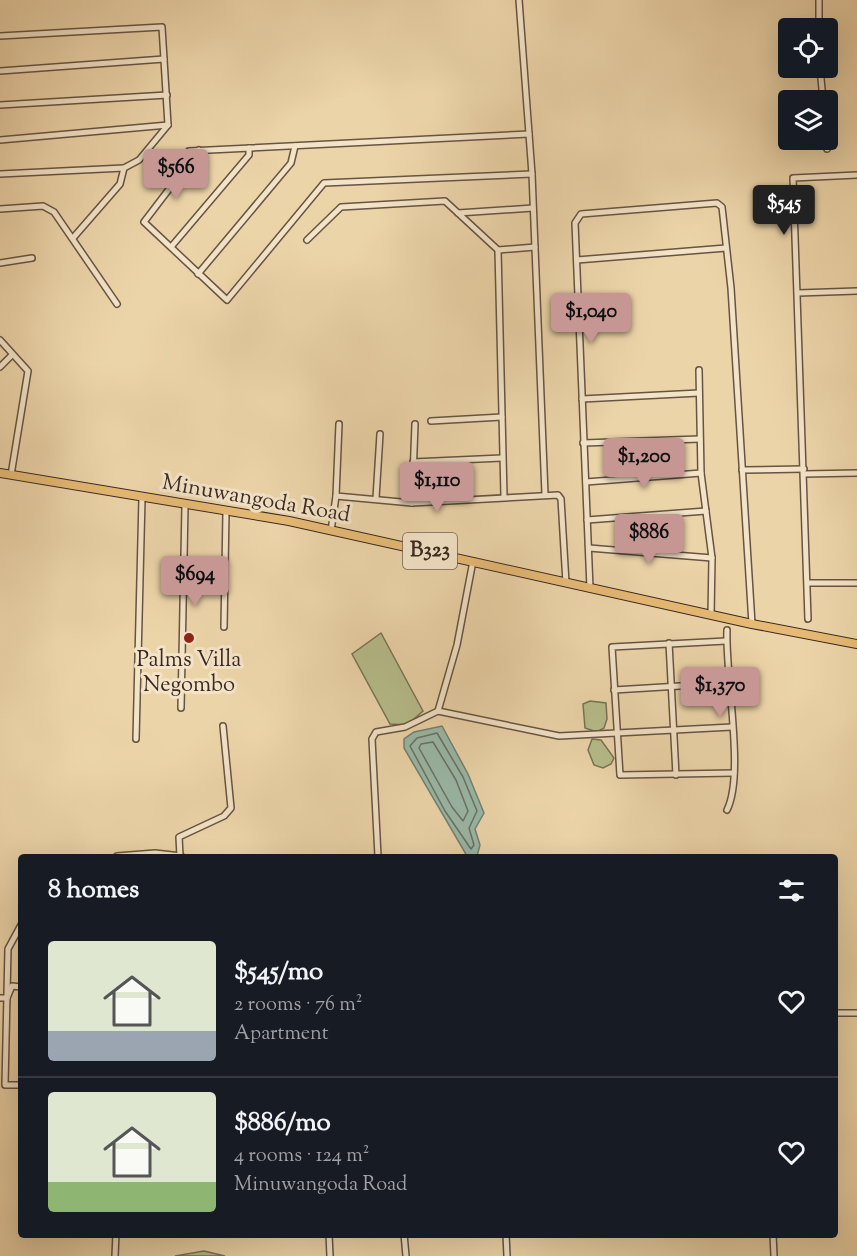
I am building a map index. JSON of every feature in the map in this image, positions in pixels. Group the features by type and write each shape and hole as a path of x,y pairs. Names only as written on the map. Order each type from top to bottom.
{"main road":[{"name":"Minuwangoda Road","path":"0,473 331,531 752,624 857,644"}],"street":[{"path":"519,0 532,174 545,494"},
{"path":"819,0 819,18"},
{"path":"0,36 162,27 168,125 139,160 124,168 0,174"},
{"path":"0,70 164,59"},
{"path":"0,105 167,95"},
{"path":"0,140 168,125"},
{"path":"189,151 529,134"},
{"path":"198,274 291,163 295,146"},
{"path":"171,248 249,155 249,148"},
{"path":"198,150 144,222 227,300 324,183 532,174"},
{"path":"73,238 120,184 124,168"},
{"path":"808,619 793,178 857,175"},
{"path":"307,240 341,207 445,201 498,250 504,496"},
{"path":"590,588 575,223 581,214 717,203 722,207 732,288 752,624"},
{"path":"0,209 49,207 73,238 117,304"},
{"path":"458,213 533,208"},
{"path":"498,250 535,247"},
{"path":"577,260 726,248"},
{"path":"0,263 32,258"},
{"path":"798,293 857,291"},
{"path":"0,340 28,371 10,475"},
{"path":"0,367 12,355"},
{"path":"699,370 701,474 712,558 711,615"},
{"path":"582,399 699,393"},
{"path":"431,421 502,417"},
{"path":"331,531 336,496 339,424"},
{"path":"412,503 415,424"},
{"path":"376,498 380,434"},
{"path":"583,443 700,439"},
{"path":"413,462 502,458"},
{"path":"742,470 857,473"},
{"path":"585,482 701,474"},
{"path":"336,496 412,503 554,493 561,499 566,584"},
{"path":"136,740 142,498"},
{"path":"182,708 185,506"},
{"path":"587,520 706,511"},
{"path":"224,627 226,512"},
{"path":"589,548 712,558"},
{"path":"438,711 457,645 473,561"},
{"path":"808,583 857,583"},
{"path":"727,630 734,773 733,798 727,810"},
{"path":"726,641 612,647 616,734 621,775 734,773"},
{"path":"669,643 676,775"},
{"path":"614,690 729,683"},
{"path":"378,854 372,739 376,732 405,727 438,711 559,736 674,732 732,727"},
{"path":"181,854 179,837 224,816 231,808 223,726"},
{"path":"142,854 163,854"},
{"path":"18,931 8,949 3,998 5,1084 18,1085"},
{"path":"3,998 12,986 18,987"},
{"path":"838,1013 857,1013"},
{"path":"115,1256 116,1238"},
{"path":"329,1238 330,1256"},
{"path":"404,1238 406,1256"},
{"path":"506,1238 507,1256"},
{"path":"773,1238 774,1256"}],"green space":[{"path":"381,633 423,711 407,725 390,724 352,654"},
{"path":"590,701 606,703 607,719 604,728 597,732 585,728 583,704"},
{"path":"592,739 601,740 614,758 611,764 603,768 594,765 588,750"},
{"path":"204,1251 225,1256 175,1256"}],"water":[{"path":"442,726 468,774 484,813 475,829 480,845 478,854 466,854 404,748 404,739 414,732"}],"place":[{"name":"Palms Villa Negombo","path":"189,638"}]}
